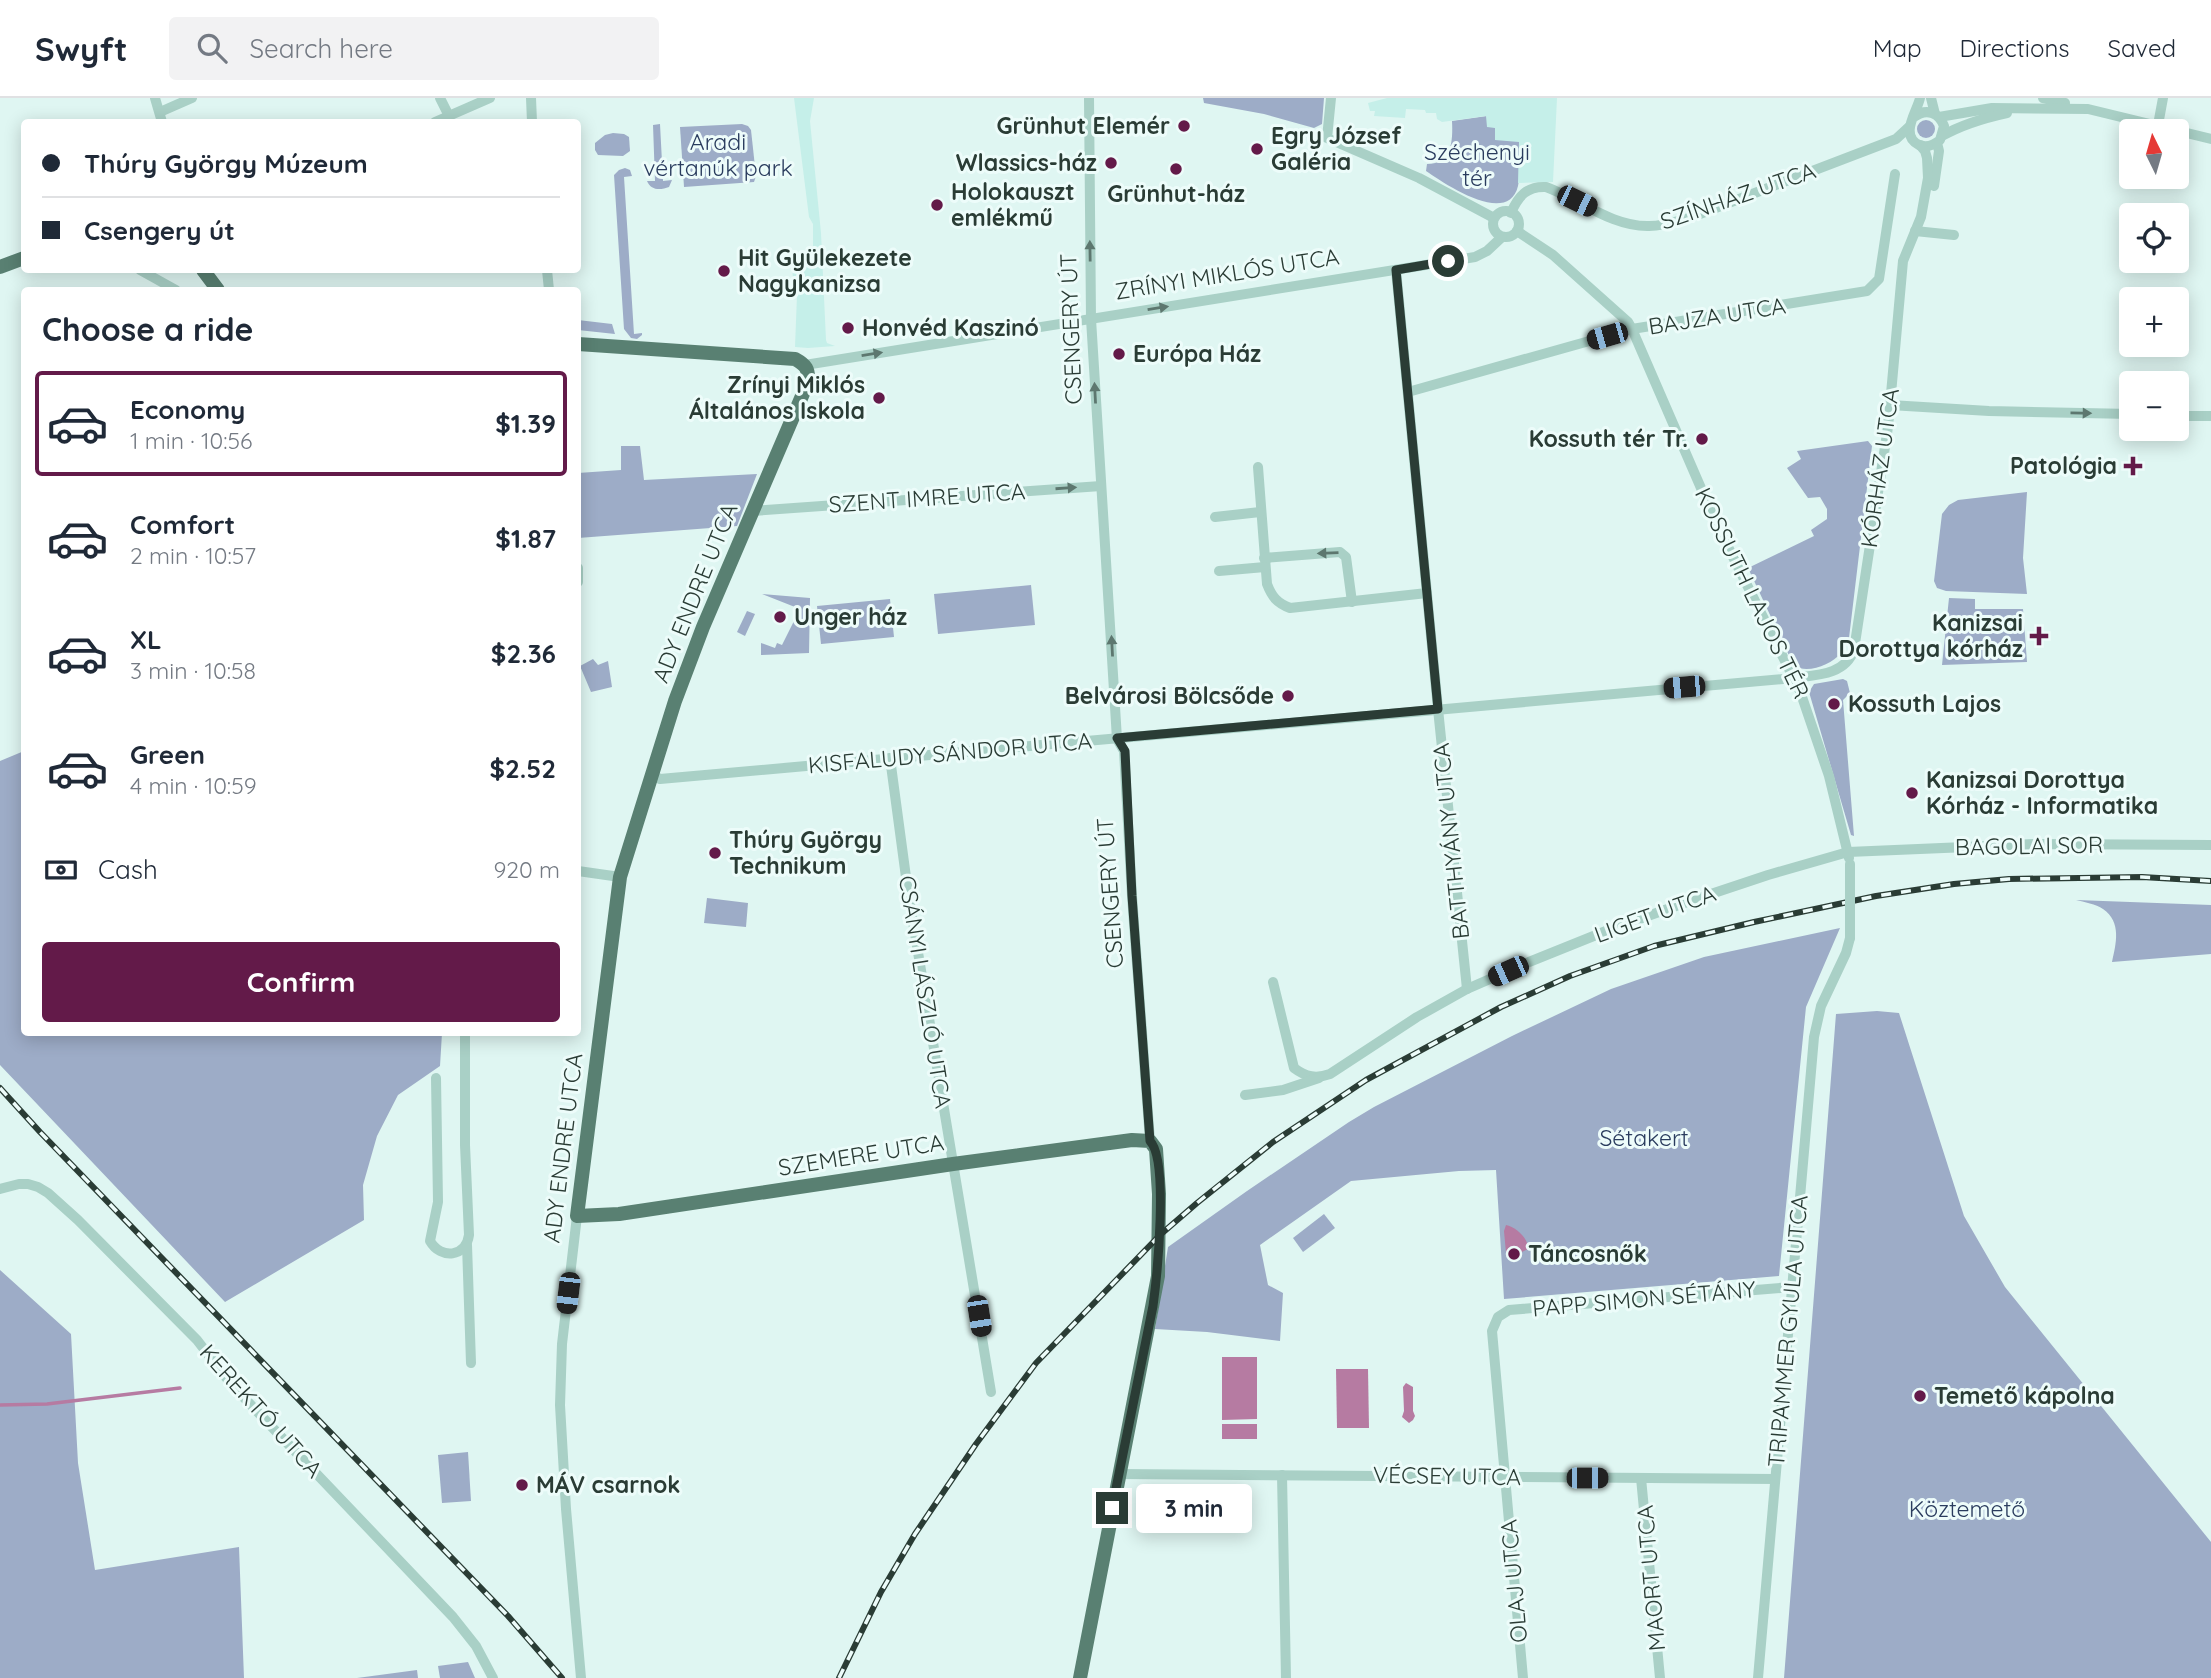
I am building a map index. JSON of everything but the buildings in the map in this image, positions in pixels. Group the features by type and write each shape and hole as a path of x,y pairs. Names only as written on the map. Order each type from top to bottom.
{"main road":[{"path":"0,267 21,259"},
{"name":"ZRÍNYI MIKLÓS UTCA","path":"581,344 795,359 805,365"},
{"name":"ADY ENDRE UTCA","path":"578,1216 620,877 675,701 703,627 808,382 805,365"},
{"name":"SZEMERE UTCA","path":"578,1216 619,1214 953,1164 1132,1140 1150,1141"},
{"name":"CSENGERY ÚT","path":"1080,1678 1158,1276 1159,1194 1156,1149 1150,1141"}],"street":[{"path":"155,98 161,117 192,98"},
{"path":"440,98 449,116"},
{"path":"442,119 490,98"},
{"path":"531,98 532,119"},
{"name":"CSENGERY ÚT","path":"1089,98 1091,319 1117,738 1125,751 1132,896 1150,1141"},
{"path":"1331,98 1327,138 1419,178 1494,218"},
{"path":"1920,98 1912,122 1917,143 1926,146 1955,129 1985,117 2027,108"},
{"path":"1931,98 1937,116 1944,126 1939,140"},
{"path":"2043,98 2132,119"},
{"path":"2159,119 2163,98"},
{"path":"1912,122 1924,112 1937,116 1984,109 2088,109"},
{"name":"SZÍNHÁZ UTCA","path":"1511,213 1518,198 1526,191 1546,187 1622,222 1640,226 1666,224 1896,139 1912,122"},
{"path":"2189,133 2211,139"},
{"name":"SZÍNHÁZ UTCA","path":"1896,139 1917,143"},
{"name":"KÓRHÁZ UTCA","path":"1921,217 1929,209 1931,202 1939,140"},
{"name":"KÓRHÁZ UTCA","path":"1794,678 1829,673 1842,667 1852,657 1854,650 1890,405 1902,269 1921,217 1928,171 1925,151 1917,143"},
{"name":"BAJZA UTCA","path":"1408,392 1632,329 1867,291 1879,279 1895,174"},
{"path":"1500,213 1511,213 1518,223 1517,231 1502,237 1493,228 1494,218 1500,213"},
{"path":"1517,231 1553,255 1628,322 1632,329"},
{"path":"1915,231 1954,235"},
{"name":"ZRÍNYI MIKLÓS UTCA","path":"805,365 1475,257 1487,251 1502,237"},
{"name":"BATTHYÁNY UTCA","path":"1396,270 1467,989"},
{"path":"145,273 171,287"},
{"name":"KOSSUTH LAJOS TÉR","path":"1632,329 1717,525 1800,691 1826,763 1850,864 1850,938"},
{"path":"1890,405 2119,414"},
{"path":"2189,416 2211,416"},
{"path":"1258,467 1264,562 1270,593 1281,605 1290,608 1427,593"},
{"name":"SZENT IMRE UTCA","path":"753,511 1101,486"},
{"path":"1215,517 1260,512"},
{"path":"1219,571 1335,552 1346,557 1352,602"},
{"name":"KISFALUDY SÁNDOR UTCA","path":"652,775 660,779 1794,678"},
{"name":"CSÁNYI LÁSZLÓ UTCA","path":"890,758 908,892 991,1392"},
{"name":"BAGOLAI SOR","path":"1848,852 2037,844 2211,845"},
{"name":"LIGET UTCA","path":"1467,989 1611,929 1768,875 1848,852"},
{"path":"581,871 620,877"},
{"name":"TRIPAMMER GYULA UTCA","path":"1758,1678 1814,1037 1821,1006 1846,953 1850,938"},
{"path":"1273,982 1294,1068 1308,1076 1319,1077"},
{"path":"1245,1095 1283,1090 1329,1074 1417,1017 1467,989"},
{"path":"465,1036 471,1363"},
{"path":"436,1077 438,1202 430,1241 444,1253 457,1252 467,1245"},
{"name":"KEREKTÓ UTCA","path":"0,1188 28,1184 48,1193 99,1239 197,1340 227,1379 453,1617 476,1646 493,1678"},
{"name":"ADY ENDRE UTCA","path":"578,1216 562,1344 560,1405 581,1678"},
{"name":"PAPP SIMON SÉTÁNY","path":"1498,1317 1509,1310 1792,1287"},
{"name":"OLAJ UTCA","path":"1498,1317 1492,1331 1523,1678"},
{"name":"VÉCSEY UTCA","path":"1119,1474 1775,1479"},
{"path":"1282,1475 1286,1678"},
{"name":"MAORT UTCA","path":"1641,1478 1660,1678"}],"green space":[{"path":"1203,98 1324,98 1322,124 1314,128 1264,114 1204,103"},
{"name":"Széchenyi tér","path":"1487,116 1495,128 1520,142 1518,186 1512,198 1502,203 1475,199 1426,171 1427,164 1435,163 1446,156 1451,143 1452,121"},
{"path":"1922,120 1930,120 1935,129 1933,136 1922,138 1917,133 1917,125"},
{"path":"660,124 663,181 672,180 669,187 660,189 651,187 647,181 655,181 653,125"},
{"name":"Aradi vértanúk park","path":"742,124 751,130 756,176 754,182 684,187 680,127"},
{"path":"613,133 629,137 630,151 623,156 598,155 595,143 605,135"},
{"path":"625,168 630,170 632,176 624,177 634,334 642,333 637,339 631,338 624,329 614,175"},
{"path":"581,320 612,324 615,334 581,330"},
{"path":"1868,441 1872,446 1849,638 1846,646 1831,661 1812,669 1800,668 1794,666 1748,568 1814,536 1811,530 1827,519 1827,509 1820,497 1808,498 1787,468 1801,459 1797,451"},
{"path":"621,446 640,446 644,480 757,474 737,526 581,538 581,473 621,470"},
{"path":"2027,492 2023,558 2027,594 1946,591 1937,588 1934,581 1942,514 1949,505 1958,500"},
{"path":"1031,585 1035,625 938,634 934,594"},
{"path":"762,594 810,598 809,653 761,655 761,643 775,648 777,643 782,645 800,609"},
{"path":"1949,598 1975,599 1975,609 2023,609 2027,662 1942,665"},
{"path":"890,599 894,637 821,644 817,606"},
{"path":"747,611 755,614 745,636 737,632"},
{"path":"593,659 598,665 608,661 612,687 591,692 581,665"},
{"path":"1843,679 1847,681 1850,693 1843,700 1854,836 1851,835 1809,692 1814,684"},
{"path":"21,752 21,1036 442,1036 440,1066 398,1095 377,1136 363,1185 364,1220 225,1302 0,1065 0,761"},
{"path":"707,898 748,903 746,927 704,923"},
{"path":"2076,900 2211,905 2211,954 2112,962 2116,934 2113,920 2100,907"},
{"name":"Sétakert","path":"1840,928 1806,1007 1779,1276 1504,1299 1496,1170 1459,1171 1351,1181 1260,1245 1268,1285 1283,1293 1280,1341 1155,1329 1168,1247 1374,1107 1611,989 1704,957"},
{"name":"Köztemető","path":"1877,1011 1899,1013 1964,1216 2005,1287 2211,1542 2211,1678 1784,1678 1836,1014"},
{"path":"1324,1214 1335,1228 1303,1252 1293,1238"},
{"path":"0,1270 71,1334 78,1463 95,1570 239,1547 244,1678 0,1678"},
{"path":"468,1452 471,1501 442,1503 438,1455"},
{"path":"468,1662 475,1678 440,1678 438,1666"},
{"path":"417,1670 418,1678 357,1678"}],"shaded area":[{"path":"794,98 814,98 810,121 821,233 826,340 835,346 795,347 797,295 793,283 792,259 813,257 813,224 809,217"},
{"path":"1387,98 1557,98 1553,182 1518,183 1519,142 1495,140 1495,128 1487,127 1486,116 1442,122 1437,119 1436,113 1406,109 1405,118 1374,116 1375,111 1370,111 1368,103"},
{"path":"1506,1225 1521,1234 1528,1249 1506,1253"},
{"path":"1222,1357 1257,1357 1257,1419 1222,1420"},
{"path":"1336,1369 1368,1369 1369,1428 1337,1428"},
{"path":"1406,1383 1413,1387 1415,1416 1409,1423 1402,1417 1403,1387"},
{"path":"1222,1424 1257,1424 1257,1439 1222,1439"}],"waterway":[{"path":"0,1405 47,1404 180,1388"}],"railway":[{"path":"839,1678 881,1592 915,1534 976,1444 1036,1363 1160,1235 1197,1203 1273,1142 1366,1080 1501,1007 1570,976 1654,946 1754,922 1876,896 2009,879 2142,877 2211,881"},
{"path":"0,1088 508,1616 562,1678"}],"place":[{"name":"Grünhut Elemér","path":"1184,126"},
{"name":"Egry József Galéria","path":"1257,149"},
{"name":"Wlassics-ház","path":"1111,163"},
{"name":"Grünhut-ház","path":"1176,169"},
{"name":"Holokauszt emlékmű","path":"937,205"},
{"name":"Hit Gyülekezete Nagykanizsa","path":"724,271"},
{"name":"Honvéd Kaszinó","path":"848,328"},
{"name":"Európa Ház","path":"1119,354"},
{"name":"Zrínyi Miklós Általános Iskola","path":"879,398"},
{"name":"Kossuth tér Tr.","path":"1702,439"},
{"name":"Patológia","path":"2133,466"},
{"name":"Unger ház","path":"780,617"},
{"name":"Kanizsai Dorottya kórház","path":"2039,636"},
{"name":"Belvárosi Bölcsőde","path":"1288,696"},
{"name":"Kossuth Lajos","path":"1834,704"},
{"name":"Kanizsai Dorottya Kórház - Informatika","path":"1912,793"},
{"name":"Thúry György Technikum","path":"715,853"},
{"name":"Táncosnők","path":"1514,1254"},
{"name":"Temető kápolna","path":"1920,1396"},
{"name":"MÁV csarnok","path":"522,1485"}],"route":[{"path":"1112,1508 1153,1306 1160,1236 1158,1167 1156,1149 1150,1141 1132,896 1125,751 1117,738 1438,709 1396,270 1448,261"}]}
